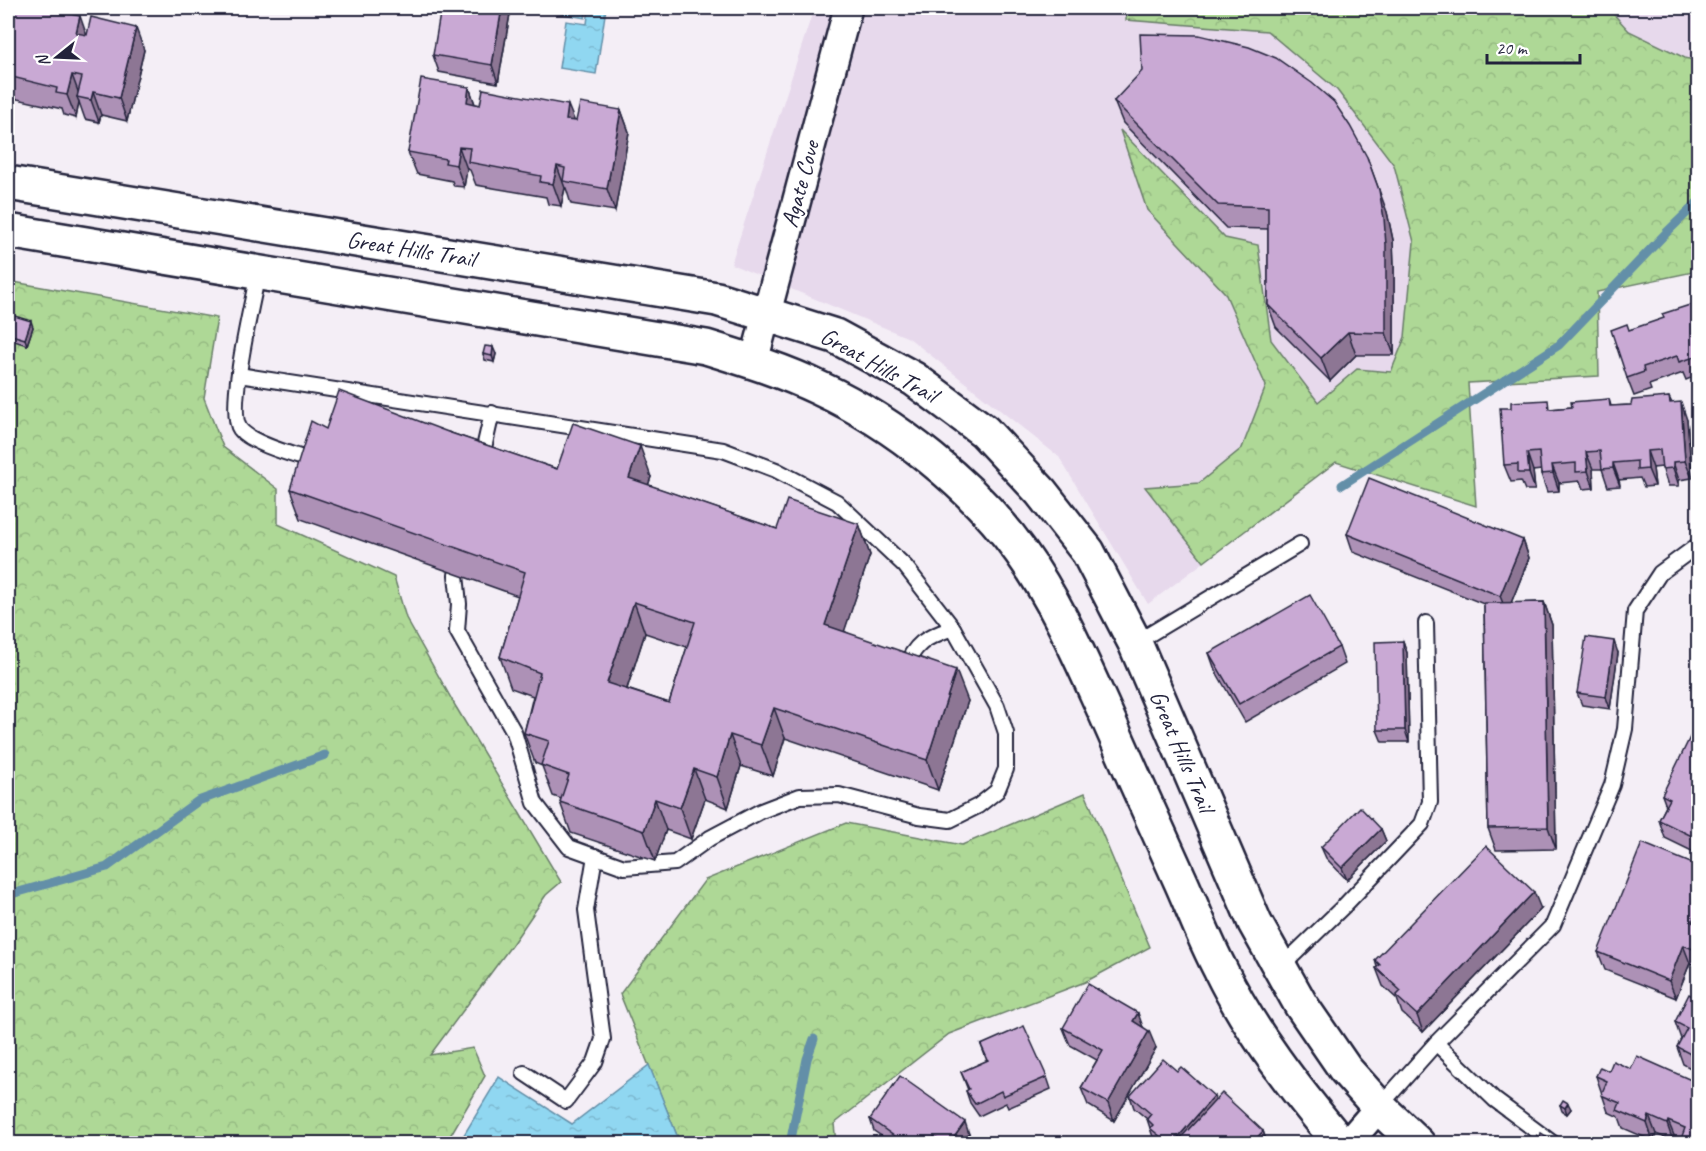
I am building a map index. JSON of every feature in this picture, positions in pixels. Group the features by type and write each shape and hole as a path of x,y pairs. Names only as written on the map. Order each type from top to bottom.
{"street":[{"name":"Agate Cove","path":"753,361 848,8"},
{"name":"Great Hills Trail","path":"8,183 717,299 835,336 914,379 984,431 1041,492 1089,552 1136,643 1255,922 1280,968 1301,1005 1345,1069 1378,1107 1418,1143"},
{"name":"Great Hills Trail","path":"8,231 706,347 753,361 822,389 881,422 928,457 975,497 1020,551 1051,599 1081,658 1220,971 1258,1035 1302,1098 1341,1143"},
{"path":"1347,1143 1378,1107"}],"lane":[{"path":"258,273 239,375 235,413 240,429 260,442 318,463"},
{"path":"239,375 723,450 776,470 837,502 904,566 952,628 997,706 1006,733 1006,769 997,791 978,806 950,820 919,816 839,795 800,796 761,811 710,838 675,863 624,867 569,847 535,803 514,732 458,631 459,604 456,575"},
{"path":"479,469 492,413"},
{"path":"1136,643 1300,544"},
{"path":"1378,1107 1436,1042 1553,925 1612,785 1625,729 1635,611 1660,573 1698,545"},
{"path":"1280,968 1422,824 1430,802 1426,623"},
{"path":"900,677 910,655 927,637 952,628"},
{"path":"524,1072 566,1101 595,1062 603,1039 586,910 595,856"},
{"path":"1436,1042 1495,1100 1554,1143"}],"shaded area":[{"path":"814,8 1127,8 1126,20 1267,31 1337,90 1394,165 1414,242 1405,337 1391,373 1357,369 1318,402 1271,340 1258,246 1225,238 1121,132 1147,210 1225,293 1266,386 1242,448 1199,483 1146,487 1204,562 1148,604 1059,457 909,338 731,264"},
{"path":"1608,8 1698,8 1698,61 1685,58 1629,31"}],"green space":[{"path":"1127,8 1608,8 1629,31 1685,58 1698,61 1698,271 1597,292 1599,376 1468,383 1476,506 1336,462 1204,562 1145,487 1199,483 1242,448 1266,386 1225,293 1147,210 1120,130 1225,238 1258,245 1271,340 1318,402 1357,369 1391,372 1405,337 1414,242 1394,165 1337,90 1267,31 1126,20"},
{"path":"8,281 217,318 204,398 223,447 278,489 278,524 394,577 406,618 456,707 561,882 546,895 430,1055 473,1048 485,1076 446,1143 8,1143"},
{"path":"1085,793 1150,947 1085,982 949,1034 834,1124 836,1143 680,1143 620,994 705,880 846,823 962,845"}],"water":[{"path":"540,8 587,8 585,18 540,10"},
{"path":"589,8 606,8 596,74 559,68 566,21 587,24"},
{"path":"649,1065 680,1143 459,1143 499,1077 572,1124"}],"building":[{"path":"8,8 42,8 80,16 76,33 87,35 91,17 136,28 119,98 93,92 91,100 77,97 82,77 72,75 67,95 56,93 57,88 8,76"},
{"path":"441,8 502,8 492,65 433,55"},
{"path":"1140,34 1199,35 1249,47 1276,58 1312,83 1334,102 1367,157 1379,190 1386,245 1386,333 1348,332 1321,358 1268,305 1268,207 1218,205 1114,101 1142,71"},
{"path":"421,79 469,87 467,102 480,105 483,89 568,105 566,120 576,121 580,103 621,110 607,189 563,181 565,168 557,166 553,184 540,182 541,176 468,162 470,148 459,147 456,165 445,163 446,159 408,152"},
{"path":"1696,303 1698,308 1698,356 1679,362 1677,356 1643,367 1644,372 1627,378 1611,330 1627,324 1629,330 1664,318 1662,314"},
{"path":"8,314 31,321 25,339 8,334"},
{"path":"485,346 493,347 492,356 483,354"},
{"path":"339,391 448,432 557,469 573,423 640,446 629,478 777,529 787,500 859,524 825,625 956,670 927,760 774,708 761,745 730,735 717,777 694,769 680,808 655,799 644,831 560,802 569,775 541,765 549,741 524,733 540,673 500,657 525,572 290,489 311,421 326,429","holes":["634,602 695,622 669,703 607,683"]},
{"path":"1669,397 1670,403 1681,402 1685,461 1673,462 1673,468 1662,469 1660,450 1647,451 1648,469 1637,470 1637,461 1613,463 1613,468 1602,469 1600,451 1586,452 1588,471 1576,472 1576,463 1552,465 1553,473 1541,474 1539,452 1527,453 1529,473 1518,473 1518,464 1504,465 1500,408 1511,408 1511,402 1548,400 1549,409 1572,407 1571,402 1609,399 1610,406 1631,405 1632,400"},
{"path":"1369,478 1523,540 1500,596 1347,534"},
{"path":"1310,595 1339,647 1239,704 1209,653"},
{"path":"1544,602 1548,827 1488,828 1484,603"},
{"path":"1586,637 1614,641 1606,697 1577,693"},
{"path":"1403,641 1405,730 1377,730 1375,642"},
{"path":"1694,729 1698,731 1698,839 1659,820 1670,799 1662,795"},
{"path":"1360,807 1381,829 1342,868 1321,847"},
{"path":"1642,843 1698,866 1698,912 1692,922 1698,925 1698,951 1683,945 1669,981 1598,952"},
{"path":"1486,846 1534,892 1417,1015 1396,996 1401,991 1376,968 1380,965 1375,960"},
{"path":"1698,974 1698,987 1693,984"},
{"path":"1088,984 1138,1013 1133,1021 1149,1031 1108,1103 1081,1088 1103,1050 1063,1028"},
{"path":"1689,994 1698,999 1698,1058 1677,1047 1687,1028 1675,1022"},
{"path":"1024,1026 1047,1077 1003,1096 1001,1091 975,1104 966,1091 969,1089 961,1072 988,1060 981,1045"},
{"path":"1637,1056 1698,1083 1698,1143 1690,1143 1681,1139 1685,1128 1668,1121 1667,1124 1649,1116 1647,1123 1617,1110 1620,1103 1601,1095 1607,1081 1596,1076 1600,1067 1609,1071 1613,1061 1631,1069"},
{"path":"1163,1059 1177,1071 1181,1067 1214,1096 1173,1143 1169,1140 1167,1142 1150,1128 1153,1125 1147,1119 1151,1114 1130,1096"},
{"path":"900,1076 965,1122 950,1143 943,1143 934,1137 929,1143 918,1141 904,1143 870,1119"},
{"path":"1222,1093 1263,1131 1252,1143 1176,1143"},
{"path":"1563,1100 1568,1103 1565,1108 1560,1105"},
{"path":"1541,1133 1546,1136 1543,1143 1533,1143 1537,1135 1540,1137"}],"waterway":[{"path":"1342,485 1559,345 1698,202"},
{"path":"8,895 107,867 198,801 325,755"},
{"path":"790,1144 807,1059 814,1039"}]}
